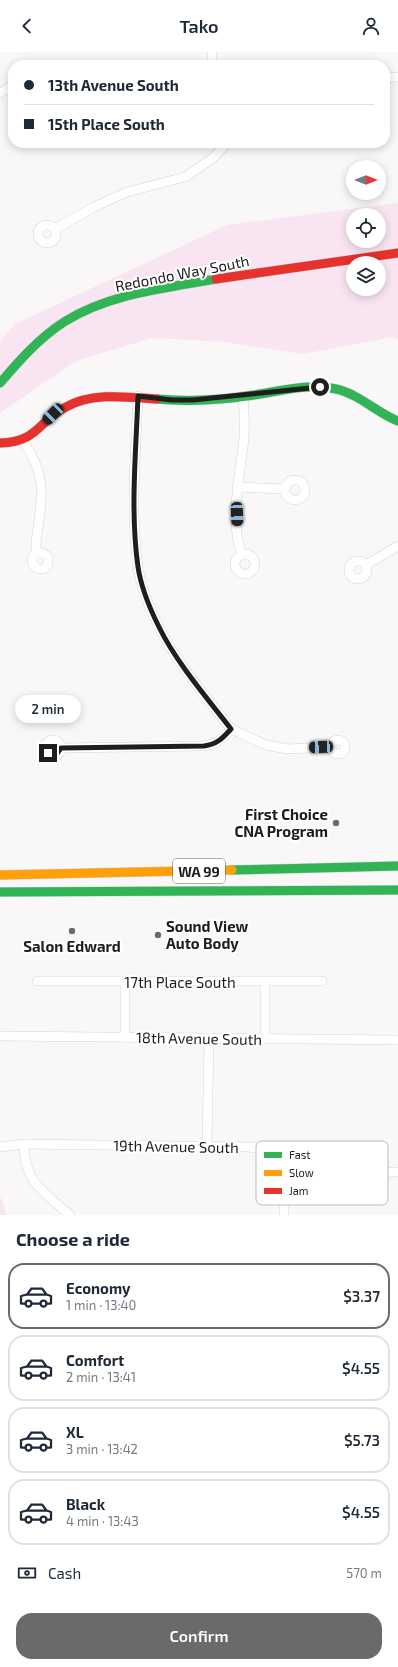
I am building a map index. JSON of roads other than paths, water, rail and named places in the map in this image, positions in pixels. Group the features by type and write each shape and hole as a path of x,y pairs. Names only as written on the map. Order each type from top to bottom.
{"street":[{"path":"55,229 94,207 128,192 185,177 213,158 222,148"},
{"name":"Redondo Way South","path":"0,383 33,347 56,328 93,307 126,297 215,278 398,253"},
{"path":"0,444 12,444 23,441 53,414 68,405 97,398 138,396 183,401 243,396 295,389 331,388 347,392 374,410 398,422"},
{"path":"138,396 135,470 135,529 138,568 147,599 159,628 170,647 231,729 266,745 287,749 331,747"},
{"path":"242,555 238,537 237,487 244,440 243,396"},
{"path":"23,441 33,456 40,473 41,509 36,542 36,553"},
{"path":"237,487 285,489"},
{"path":"366,565 398,546"},
{"path":"61,748 204,746 215,744 222,740 231,729"},
{"name":"WA 99","path":"0,875 398,866"},
{"name":"WA 99","path":"0,892 398,890"},
{"name":"17th Place South","path":"37,982 322,982"},
{"path":"125,982 125,1037"},
{"path":"265,982 265,1039"},
{"name":"18th Avenue South","path":"0,1036 398,1040"},
{"path":"207,1146 209,1038"},
{"path":"24,1144 25,1162 30,1176 41,1189 70,1215"},
{"name":"19th Avenue South","path":"0,1147 24,1144 256,1147"},
{"name":"19th Avenue South","path":"388,1172 398,1172"}],"place":[{"name":"First Choice CNA Program","path":"336,823"},
{"name":"Salon Edward","path":"72,931"},
{"name":"Sound View Auto Body","path":"158,935"}]}
